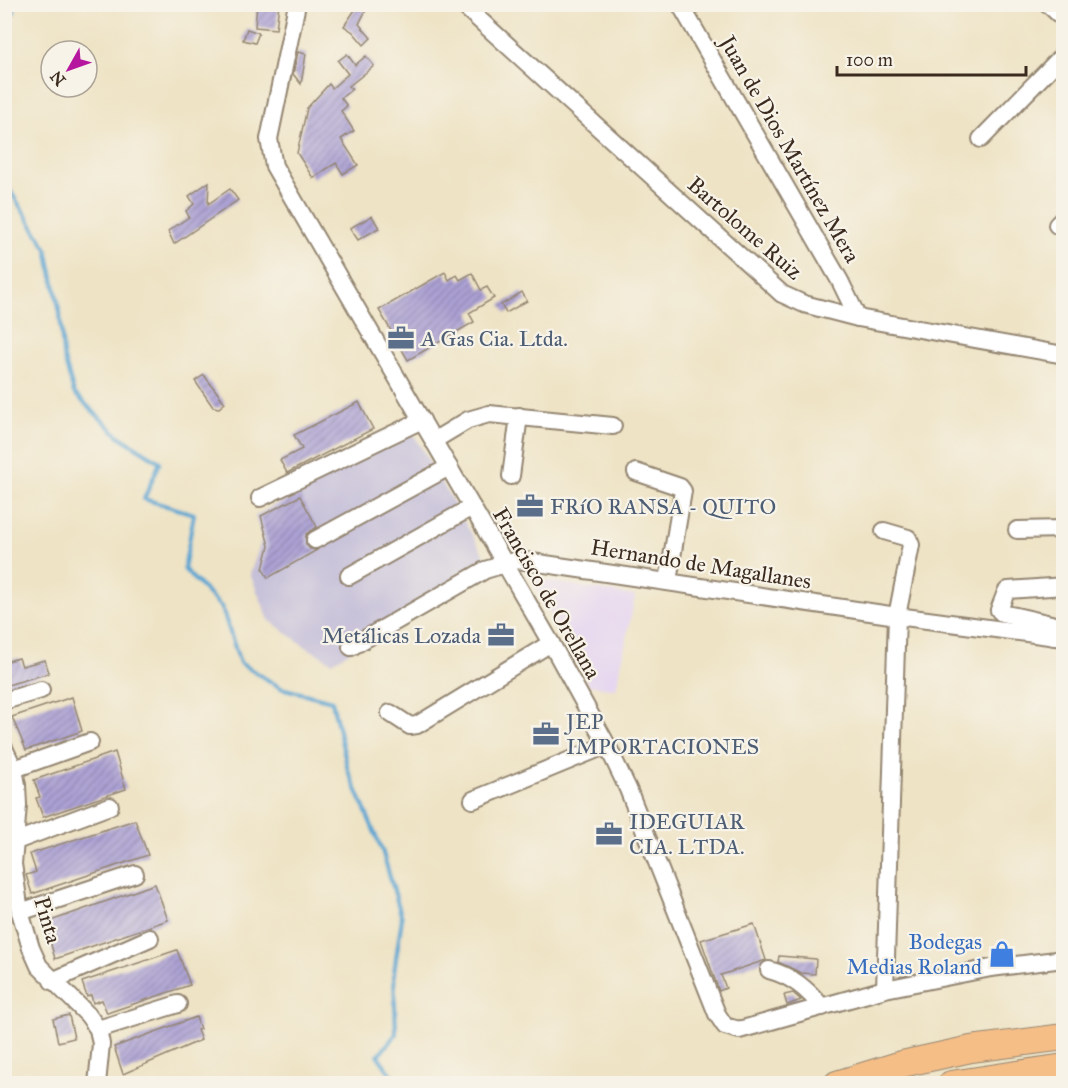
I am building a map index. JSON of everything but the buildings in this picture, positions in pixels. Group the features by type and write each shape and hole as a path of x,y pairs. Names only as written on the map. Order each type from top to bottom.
{"highway":[{"path":"837,1083 902,1064 971,1049 1064,1037"},
{"path":"951,1083 1064,1067"}],"street":[{"name":"Francisco de Orellana","path":"297,4 268,139 274,166 551,643 607,745 628,789 717,1014 725,1026 739,1030 885,989 991,968 1064,959"},
{"name":"Bartolome Ruiz","path":"462,4 782,294 804,304 858,318 1064,355"},
{"name":"Juan de Dios Martínez Mera","path":"680,4 840,281 858,318"},
{"path":"1048,4 1064,19"},
{"path":"981,139 1064,54"},
{"path":"433,441 468,420 489,414 613,426"},
{"path":"511,476 519,416"},
{"path":"260,498 422,420"},
{"path":"315,540 449,467"},
{"path":"636,472 680,487 683,491 668,581"},
{"path":"349,576 472,507"},
{"path":"1017,530 1064,529"},
{"path":"884,531 911,541 897,616 885,989"},
{"name":"Hernando de Magallanes","path":"351,646 485,570 518,560 1059,638"},
{"path":"1059,638 1051,624 1002,613 999,606 1008,590 1064,586"},
{"path":"390,713 410,726 417,725 551,643"},
{"path":"4,701 41,690"},
{"path":"14,768 90,742"},
{"path":"473,800 607,745"},
{"name":"Pinta","path":"4,748 14,768 18,806 13,864 20,912 31,948 39,966 88,1015 98,1029"},
{"path":"16,841 110,806"},
{"path":"20,912 135,874"},
{"path":"52,981 150,938"},
{"path":"769,970 784,974 802,985 822,1007"},
{"path":"97,1083 101,1044 98,1029 178,1004"}],"shaded area":[{"path":"410,428 492,569 332,662 306,647 269,620 250,574 262,539 255,516"},
{"path":"531,578 635,596 616,689 589,685"}],"waterway":[{"path":"4,23 14,12 14,4"},
{"path":"4,181 47,249 60,313 63,355 74,393 120,437 160,462 144,499 194,514 184,569 222,608 240,663 281,688 332,701 348,770 382,850 402,918 394,972 396,1034 378,1056 398,1084"}],"place":[{"name":"A Gas Cia. Ltda.","path":"401,338"},
{"name":"FRíO RANSA - QUITO","path":"530,506"},
{"name":"Metálicas Lozada","path":"501,635"},
{"name":"JEP IMPORTACIONES","path":"546,734"},
{"name":"IDEGUIAR CIA. LTDA.","path":"609,834"},
{"name":"Bodegas Medias Roland","path":"1002,954"}]}
